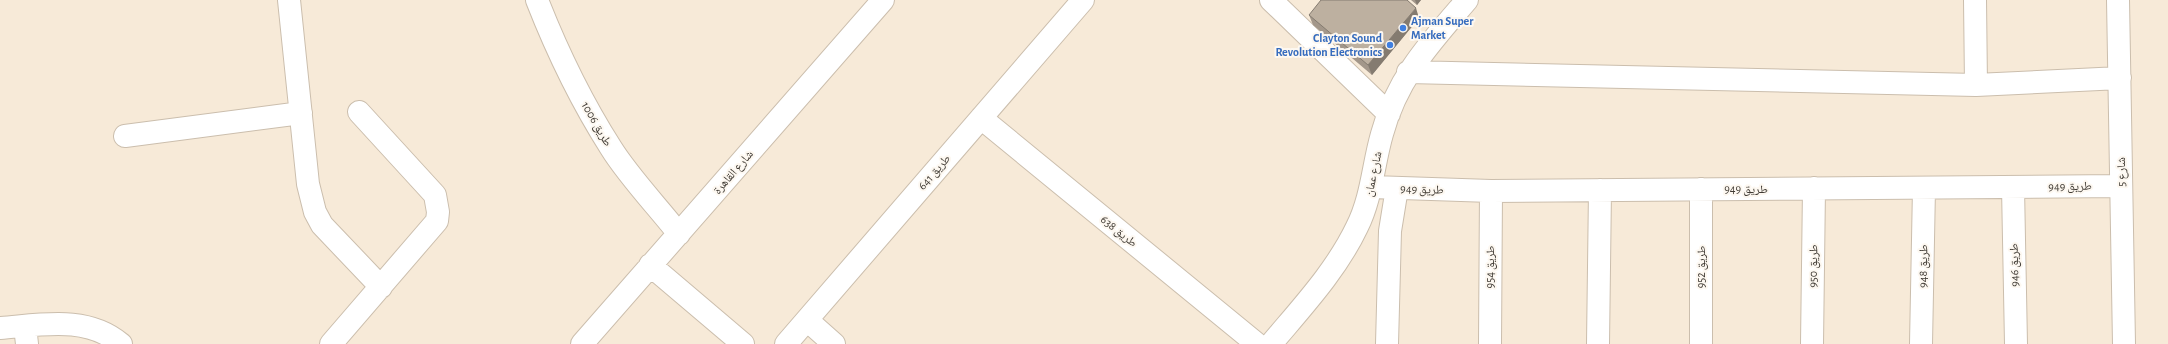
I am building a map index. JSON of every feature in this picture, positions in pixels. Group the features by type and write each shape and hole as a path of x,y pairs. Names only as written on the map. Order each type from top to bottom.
{"street":[{"path":"289,0 308,184 315,212 322,226 381,287"},
{"name":"طريق 1006","path":"537,0 553,39 573,81 611,149 679,234"},
{"name":"شارع القاهرة","path":"582,344 883,0"},
{"name":"طريق 641","path":"786,344 1083,0"},
{"path":"1271,0 1388,114"},
{"name":"شارع عمان","path":"1271,344 1338,262 1358,226 1372,187 1378,150 1388,114 1408,72 1424,49 1467,0"},
{"path":"1976,0 1976,85"},
{"name":"شارع 5","path":"2118,0 2124,344"},
{"path":"1408,72 1976,85 2120,78"},
{"path":"331,344 437,221 437,203 435,195 358,112"},
{"path":"125,136 301,113"},
{"name":"طريق 638","path":"981,118 1257,344"},
{"name":"طريق 949","path":"1372,187 1491,191 2121,186"},
{"name":"طريق 946","path":"2014,187 2016,344"},
{"path":"1388,344 1390,232 1398,188"},
{"name":"طريق 950","path":"1812,344 1814,188"},
{"name":"طريق 948","path":"1921,344 1924,188"},
{"name":"طريق 952","path":"1701,189 1702,344"},
{"path":"1598,344 1600,190"},
{"name":"طريق 954","path":"1490,344 1491,191"},
{"path":"650,265 743,344"},
{"path":"807,320 834,344"},
{"path":"0,328 26,335 70,324 89,327 102,332 121,344"}],"building":[{"path":"1321,0 1407,0 1416,8 1368,65 1309,15"}],"place":[{"name":"Ajman Super Market","path":"1403,28"},
{"name":"Clayton Sound Revolution Electronics","path":"1390,45"}]}
